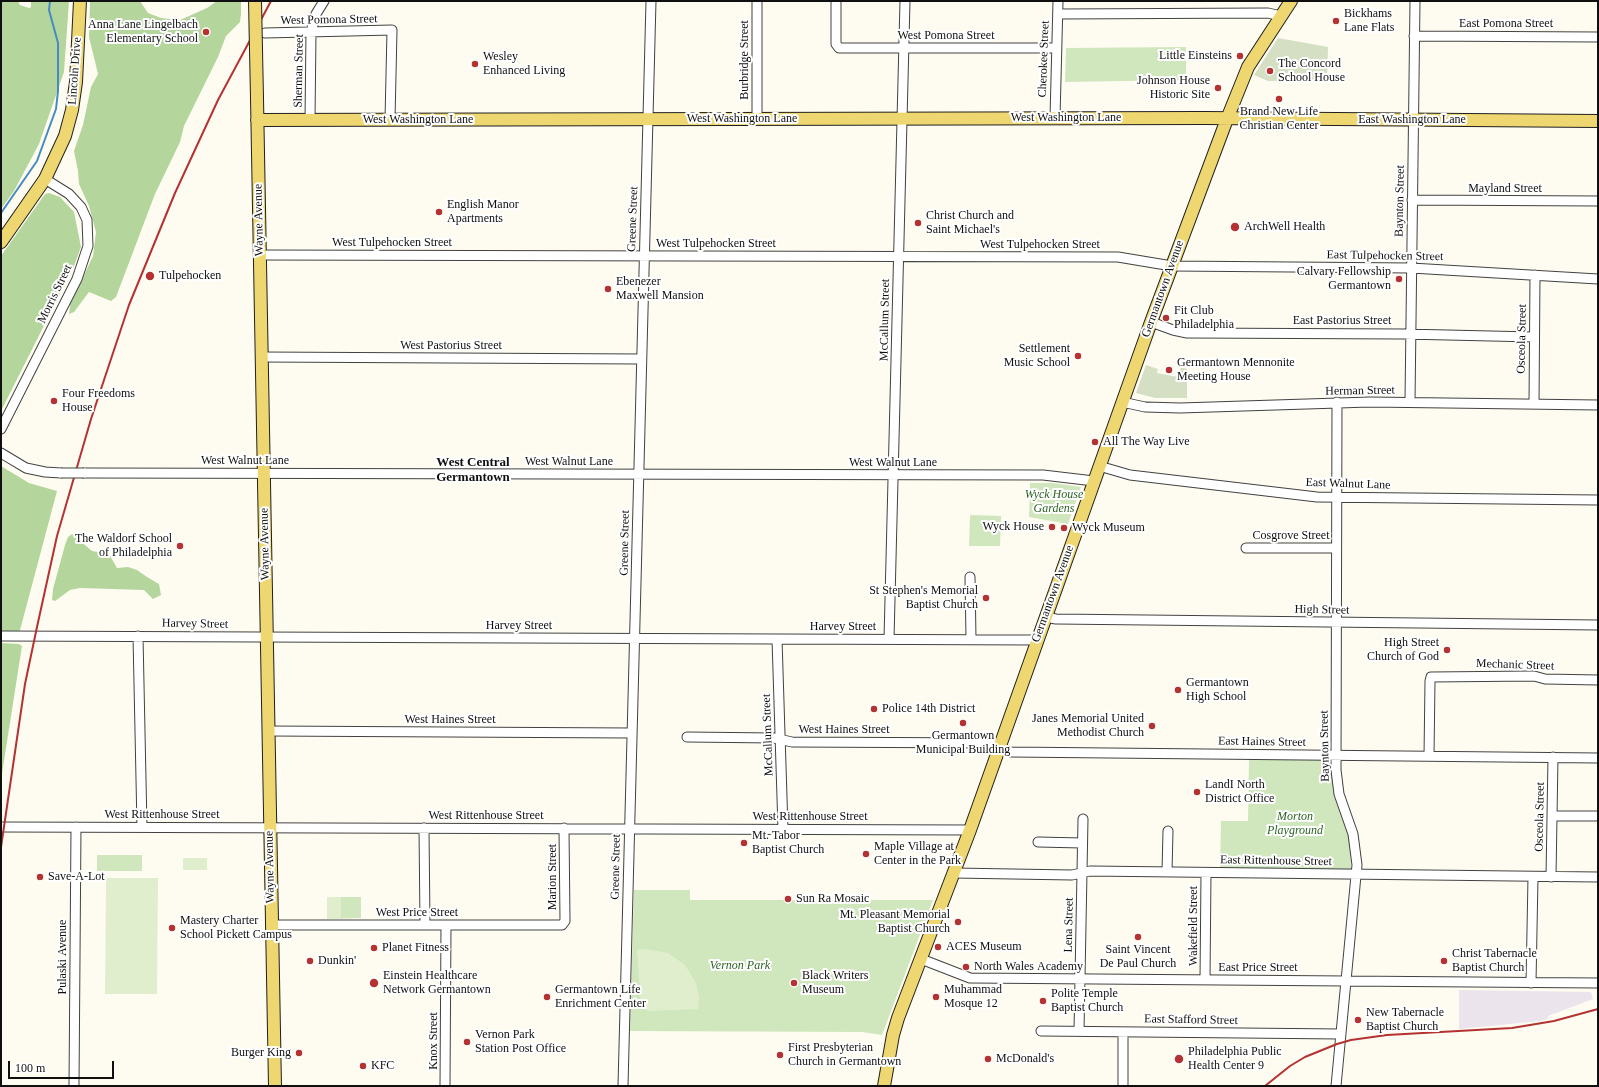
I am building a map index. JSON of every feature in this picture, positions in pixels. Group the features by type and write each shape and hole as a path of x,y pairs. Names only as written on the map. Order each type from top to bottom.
{"main road":[{"name":"Lincoln Drive","path":"1,242 45,179 60,151 72,110 76,82 80,1"},
{"name":"Wayne Avenue","path":"255,1 275,1086"},
{"name":"Germantown Avenue","path":"884,1086 895,1026 970,830 1122,402 1227,119 1248,67 1291,1"},
{"name":"West Washington Lane","path":"257,120 1227,119"},
{"name":"East Washington Lane","path":"1227,119 1598,121"}],"street":[{"name":"Sherman Street","path":"310,120 311,32 316,14 324,1"},
{"name":"Greene Street","path":"623,1086 651,1"},
{"name":"Burbridge Street","path":"757,1 757,119"},
{"name":"West Pomona Street","path":"836,1 837,46 904,48 1056,48"},
{"name":"McCallum Street","path":"889,639 905,1"},
{"name":"Cherokee Street","path":"1055,118 1058,1"},
{"name":"Baynton Street","path":"1410,402 1415,1"},
{"path":"1058,14 1268,14 1281,16"},
{"name":"West Pomona Street","path":"265,33 392,30 390,120"},
{"name":"East Pomona Street","path":"1414,36 1598,37"},
{"name":"Morris Street","path":"1,429 77,279 88,246 87,220 82,207 69,194 45,179"},
{"name":"Mayland Street","path":"1412,200 1598,201"},
{"name":"West Tulpehocken Street","path":"259,255 1118,257 1172,266"},
{"name":"East Tulpehocken Street","path":"1172,266 1411,268 1598,279"},
{"name":"Osceola Street","path":"1534,404 1535,275"},
{"name":"East Pastorius Street","path":"1151,322 1186,333 1411,334 1534,337"},
{"name":"West Pastorius Street","path":"261,357 641,359"},
{"name":"Herman Street","path":"1122,402 1145,407 1180,408 1337,402 1598,405"},
{"name":"Baynton Street","path":"1336,1086 1357,858 1353,834 1337,786 1337,402"},
{"name":"West Walnut Lane","path":"1,453 26,468 45,472 62,473 1053,475 1094,481"},
{"name":"East Walnut Lane","path":"1099,466 1126,474 1143,477 1317,497 1598,500"},
{"name":"Cosgrove Street","path":"1246,548 1336,548"},
{"path":"970,577 971,639"},
{"name":"High Street","path":"1045,617 1056,619 1598,625"},
{"name":"Harvey Street","path":"1,636 1037,640"},
{"path":"138,636 142,827"},
{"name":"McCallum Street","path":"777,639 783,829"},
{"name":"Mechanic Street","path":"1430,756 1430,678 1460,676 1598,680"},
{"name":"West Haines Street","path":"268,731 631,733"},
{"name":"West Haines Street","path":"687,737 774,738 792,742 990,743 1000,746"},
{"name":"East Haines Street","path":"1000,746 1011,752 1598,758"},
{"name":"Osceola Street","path":"1551,877 1553,757"},
{"path":"1552,816 1596,816"},
{"name":"Lena Street","path":"1079,1031 1083,819"},
{"name":"West Rittenhouse Street","path":"1,827 970,830"},
{"name":"Pulaski Avenue","path":"74,1086 76,827"},
{"path":"424,828 425,925"},
{"name":"Marion Street","path":"564,828 564,924"},
{"path":"1167,872 1168,831"},
{"path":"1038,842 1082,843"},
{"name":"East Rittenhouse Street","path":"954,873 1072,874 1090,872 1167,872 1598,877"},
{"name":"Wakefield Street","path":"1205,980 1206,873"},
{"path":"1531,983 1533,877"},
{"name":"West Price Street","path":"271,925 564,924"},
{"name":"Knox Street","path":"445,1086 446,925"},
{"name":"East Price Street","path":"921,959 970,978 1598,984"},
{"name":"East Stafford Street","path":"1040,1031 1341,1034"},
{"path":"1123,1086 1124,1032"}],"shaded area":[{"path":"1459,990 1591,992 1593,999 1548,1016 1548,1019 1540,1021 1459,1029"}],"green space":[{"path":"1,1 18,1 20,5 29,8 31,7 31,1 69,1 64,72 39,144 14,191 1,209"},
{"path":"90,1 140,1 148,13 161,18 180,20 207,8 217,1 241,1 241,14 240,22 226,36 218,57 184,126 180,142 155,194 116,297 111,301 89,292 74,312 69,314 70,305 93,256 96,232 89,206 79,184 74,151 83,125 91,87 98,74 89,37"},
{"path":"1278,38 1328,47 1327,80 1268,81 1254,75"},
{"path":"1186,47 1186,80 1065,82 1066,48"},
{"path":"49,193 60,197 74,212 81,247 74,266 1,411 1,256 45,194"},
{"path":"1146,365 1158,369 1157,373 1178,377 1181,367 1187,369 1187,398 1155,398 1136,393"},
{"path":"1,466 29,483 57,491 19,634 1,632"},
{"name":"Wyck House Gardens","path":"1030,483 1053,483 1081,487 1068,524 1029,517"},
{"path":"970,515 1001,516 1000,546 969,546"},
{"path":"72,534 92,551 109,554 117,568 128,567 137,570 159,584 161,595 153,599 144,590 80,588 70,590 55,601 52,600 53,589 65,545 68,537"},
{"path":"1,643 19,644 22,646 1,780"},
{"name":"Morton Playground","path":"1249,758 1330,760 1334,793 1350,840 1351,870 1220,870 1221,821 1248,821"},
{"path":"97,855 142,855 142,871 97,871"},
{"path":"183,858 207,858 207,870 183,870"},
{"path":"106,878 158,878 157,994 105,994"},
{"name":"Vernon Park","path":"634,890 690,890 690,900 933,900 882,1035 862,1032 630,1031"},
{"path":"327,897 361,897 361,918 327,919"},
{"path":"327,897 341,897 341,919 327,919"},
{"path":"645,949 668,953 685,965 696,983 699,997 698,1009 648,1011 641,1006 637,950"}],"waterway":[{"path":"1,213 37,161 56,109 58,91 58,43 49,10 50,1"}],"railway":[{"path":"1,847 25,684 57,536 91,419 129,305 175,193 218,100 271,1"},
{"path":"1265,1086 1290,1066 1305,1057 1351,1040 1387,1035 1512,1028 1554,1021 1598,1009"}],"place":[{"name":"Bickhams Lane Flats","path":"1336,21"},
{"name":"Anna Lane Lingelbach Elementary School","path":"206,32"},
{"name":"Little Einsteins","path":"1240,56"},
{"name":"Wesley Enhanced Living","path":"475,64"},
{"name":"The Concord School House","path":"1270,71"},
{"name":"Johnson House Historic Site","path":"1218,88"},
{"name":"Brand New Life Christian Center","path":"1279,99"},
{"name":"English Manor Apartments","path":"439,212"},
{"name":"Christ Church and Saint Michael's","path":"918,223"},
{"name":"ArchWell Health","path":"1235,227"},
{"name":"Tulpehocken","path":"150,276"},
{"name":"Calvary Fellowship Germantown","path":"1399,279"},
{"name":"Ebenezer Maxwell Mansion","path":"608,289"},
{"name":"Fit Club Philadelphia","path":"1166,318"},
{"name":"Settlement Music School","path":"1078,356"},
{"name":"Germantown Mennonite Meeting House","path":"1169,370"},
{"name":"Four Freedoms House","path":"54,401"},
{"name":"All The Way Live","path":"1095,442"},
{"name":"Wyck House","path":"1052,527"},
{"name":"Wyck Museum","path":"1064,528"},
{"name":"The Waldorf School of Philadelphia","path":"180,546"},
{"name":"St Stephen's Memorial Baptist Church","path":"986,598"},
{"name":"High Street Church of God","path":"1447,650"},
{"name":"Germantown High School","path":"1178,690"},
{"name":"Police 14th District","path":"874,709"},
{"name":"Germantown Municipal Building","path":"963,723"},
{"name":"Janes Memorial United Methodist Church","path":"1152,726"},
{"name":"LandI North District Office","path":"1197,792"},
{"name":"Mt. Tabor Baptist Church","path":"744,843"},
{"name":"Maple Village at Center in the Park","path":"866,854"},
{"name":"Save-A-Lot","path":"40,877"},
{"name":"Sun Ra Mosaic","path":"788,899"},
{"name":"Mt. Pleasant Memorial Baptist Church","path":"958,922"},
{"name":"Mastery Charter School Pickett Campus","path":"172,928"},
{"name":"Saint Vincent De Paul Church","path":"1138,937"},
{"name":"ACES Museum","path":"938,947"},
{"name":"Planet Fitness","path":"374,948"},
{"name":"Dunkin'","path":"310,961"},
{"name":"Christ Tabernacle Baptist Church","path":"1444,961"},
{"name":"North Wales Academy","path":"966,967"},
{"name":"Einstein Healthcare Network Germantown","path":"374,983"},
{"name":"Black Writers Museum","path":"794,983"},
{"name":"Germantown Life Enrichment Center","path":"547,997"},
{"name":"Muhammad Mosque 12","path":"936,997"},
{"name":"Polite Temple Baptist Church","path":"1043,1001"},
{"name":"New Tabernacle Baptist Church","path":"1358,1020"},
{"name":"Vernon Park Station Post Office","path":"467,1042"},
{"name":"Burger King","path":"299,1053"},
{"name":"First Presbyterian Church in Germantown","path":"780,1055"},
{"name":"McDonald's","path":"988,1059"},
{"name":"Philadelphia Public Health Center 9","path":"1179,1059"},
{"name":"KFC","path":"363,1066"}],"district":[{"name":"West Central Germantown","path":"473,470"}]}
